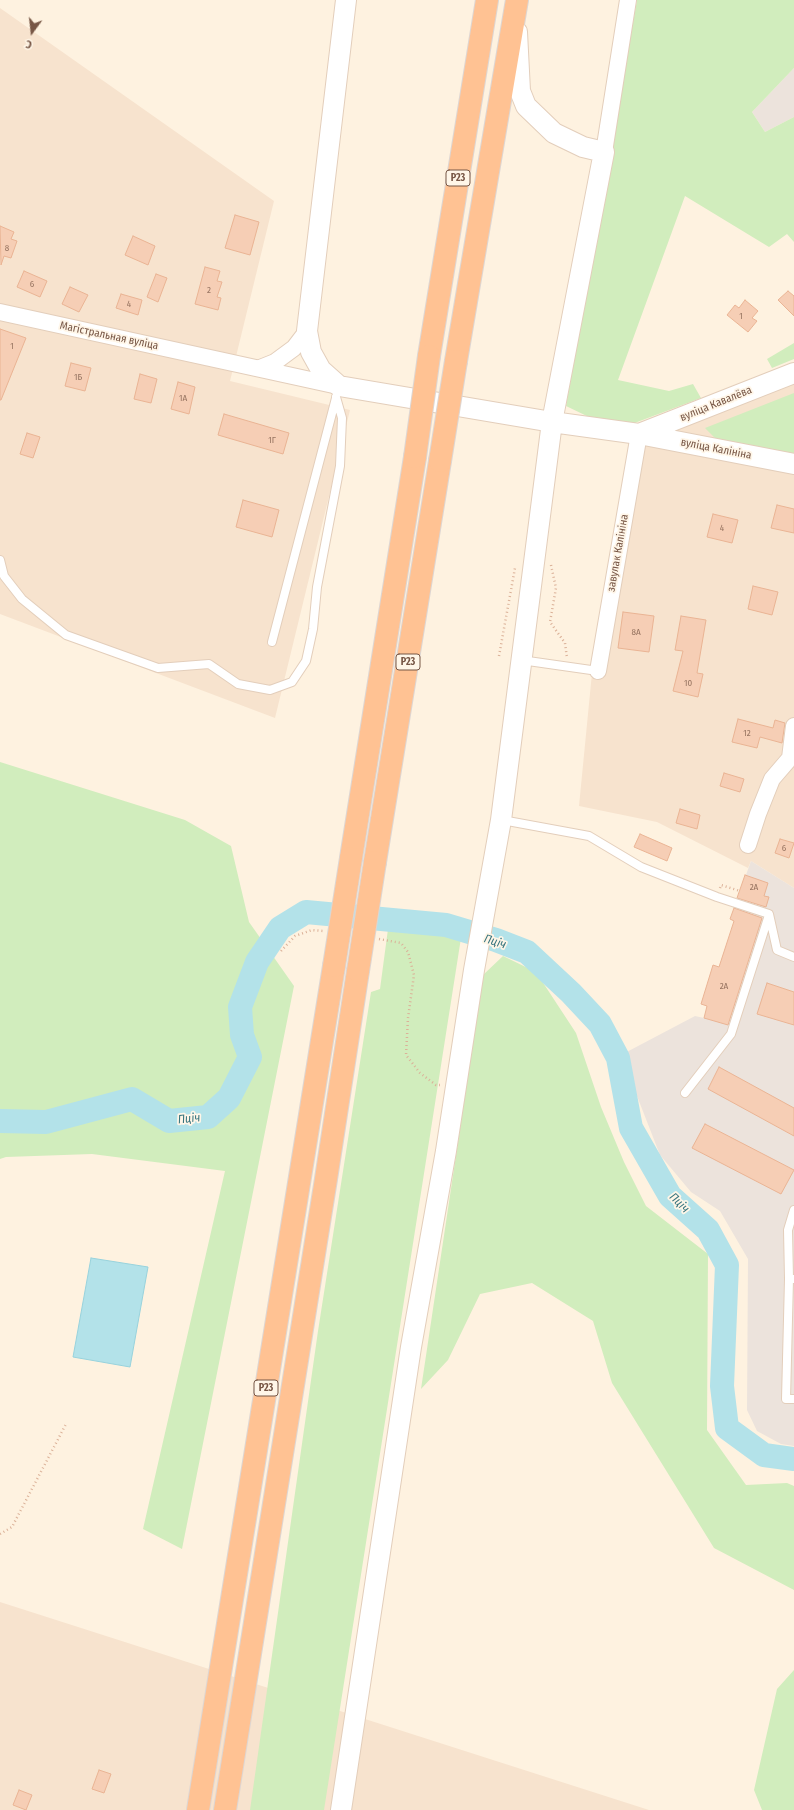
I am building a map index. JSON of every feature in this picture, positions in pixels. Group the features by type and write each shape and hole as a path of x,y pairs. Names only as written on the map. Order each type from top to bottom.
{"highway":[{"name":"Р23","path":"198,1810 334,966 415,457 429,356 487,0"},
{"name":"Р23","path":"225,1810 375,862 456,361 516,5"}],"street":[{"path":"338,391 321,370 311,352 307,331 346,0"},
{"path":"341,1810 411,1347 456,1088 474,970 490,889 501,820 520,660 552,422 604,152 628,0"},
{"path":"516,5 520,91 526,106 554,132 583,147 604,152"},
{"name":"Магістральная вуліца","path":"0,312 260,368 338,391"},
{"path":"260,368 275,362 294,348 307,331"},
{"name":"вуліца Кавалёва","path":"638,434 794,373"},
{"name":"вуліца Калініна","path":"338,391 638,434 794,464"},
{"name":"завулак Калініна","path":"598,671 638,434"},
{"path":"748,845 772,779 792,757 794,726"}],"lane":[{"path":"0,560 4,576 22,599 66,635 158,668 209,664 238,684 270,690 292,682 306,661 313,629 317,586 340,466 342,418 338,391"},
{"path":"272,642 338,391"},
{"path":"520,660 598,671"},
{"path":"501,820 589,836 641,867 717,897 769,914"},
{"path":"769,914 777,950 794,957"},
{"path":"685,1093 731,1034 769,914"},
{"path":"794,1210 788,1230 791,1279 786,1399 794,1399"}],"path":[{"path":"282,951 295,936 312,930 328,932"},
{"path":"375,938 401,943 408,952 414,975 408,1018 406,1055 420,1073 436,1085 456,1088"},
{"path":"0,1534 12,1527 66,1424"}],"shaded area":[{"path":"0,8 274,201 230,381 350,410 275,718 0,614"},
{"path":"794,68 794,117 765,132 752,112"},
{"path":"794,365 794,888 751,861 748,868 657,822 579,806 592,673 637,430"},
{"path":"751,861 794,888 794,1446 781,1444 757,1431 747,1410 748,1259 720,1211 691,1192 660,1155 621,1055 695,1016 704,1018 707,1006 701,1004 713,965 719,967 734,921 730,919"},
{"path":"0,1602 649,1810 0,1810"}],"green space":[{"path":"637,0 794,0 794,68 752,112 765,132 794,117 794,242 787,234 769,247 685,196 618,380 669,391 693,384 701,398 616,430 566,406"},
{"path":"794,343 794,359 772,368 767,359"},
{"path":"794,393 794,454 715,438 705,428"},
{"path":"0,762 185,820 231,846 249,922 294,986 182,1549 143,1529 225,1171 92,1154 6,1157 0,1159"},
{"path":"388,929 444,932 461,938 324,1810 250,1810 318,1331 371,992 380,989"},
{"path":"503,956 536,972 576,1033 601,1107 624,1162 646,1206 708,1254 707,1430 746,1485 787,1483 794,1486 794,1590 714,1548 612,1383 593,1321 532,1283 480,1294 448,1360 421,1389 483,975"},
{"path":"794,1670 794,1810 762,1810 754,1790 777,1689"}],"water":[{"path":"91,1258 148,1267 130,1367 73,1357"}],"building":[{"path":"235,215 259,222 250,255 225,248"},
{"path":"0,226 14,232 11,239 17,241 11,258 4,256 1,265"},
{"path":"133,236 155,246 148,265 125,255"},
{"path":"205,267 220,271 217,281 222,282 217,297 221,298 218,310 195,304"},
{"path":"24,271 47,281 40,297 17,287"},
{"path":"156,274 167,278 158,302 147,297"},
{"path":"70,287 88,295 79,312 62,304"},
{"path":"788,291 794,296 794,316 778,300"},
{"path":"121,294 142,300 138,315 116,308"},
{"path":"745,300 758,311 752,318 757,321 748,332 727,315 735,305 739,308"},
{"path":"0,329 26,338 1,400 0,400"},
{"path":"71,363 91,368 85,391 65,386"},
{"path":"140,374 157,379 151,403 134,399"},
{"path":"178,382 195,387 189,414 171,409"},
{"path":"224,414 289,433 283,454 218,435"},
{"path":"27,433 40,437 33,458 20,454"},
{"path":"243,500 279,510 272,537 236,527"},
{"path":"777,505 794,509 794,533 771,528"},
{"path":"713,514 738,520 732,543 707,537"},
{"path":"753,586 778,592 772,615 748,609"},
{"path":"623,612 654,616 649,652 618,648"},
{"path":"681,616 706,620 697,673 703,674 698,697 673,691 683,651 675,650"},
{"path":"738,719 773,728 775,720 785,723 782,743 760,737 757,748 732,742"},
{"path":"724,773 744,779 740,792 720,786"},
{"path":"680,809 700,815 697,829 676,823"},
{"path":"640,834 672,848 667,861 634,847"},
{"path":"780,839 794,843 789,858 775,853"},
{"path":"745,875 768,883 764,896 769,897 766,907 737,898"},
{"path":"734,908 762,918 728,1025 704,1018 707,1006 701,1004 713,965 719,967 734,921 730,919"},
{"path":"767,983 794,992 794,1025 757,1014"},
{"path":"719,1067 794,1108 794,1136 708,1089"},
{"path":"705,1124 794,1170 781,1194 692,1148"},
{"path":"99,1770 111,1774 104,1793 92,1789"},
{"path":"19,1790 32,1795 26,1810 13,1805"}],"waterway":[{"name":"Пціч","path":"0,1121 46,1122 132,1099 169,1121 208,1117 229,1098 250,1057 242,1035 240,1007 257,962 280,928 306,912 446,925 496,940 527,952 571,993 600,1024 618,1058 631,1128 670,1196 708,1230 727,1265 722,1386 727,1428 764,1455 794,1459"}]}
